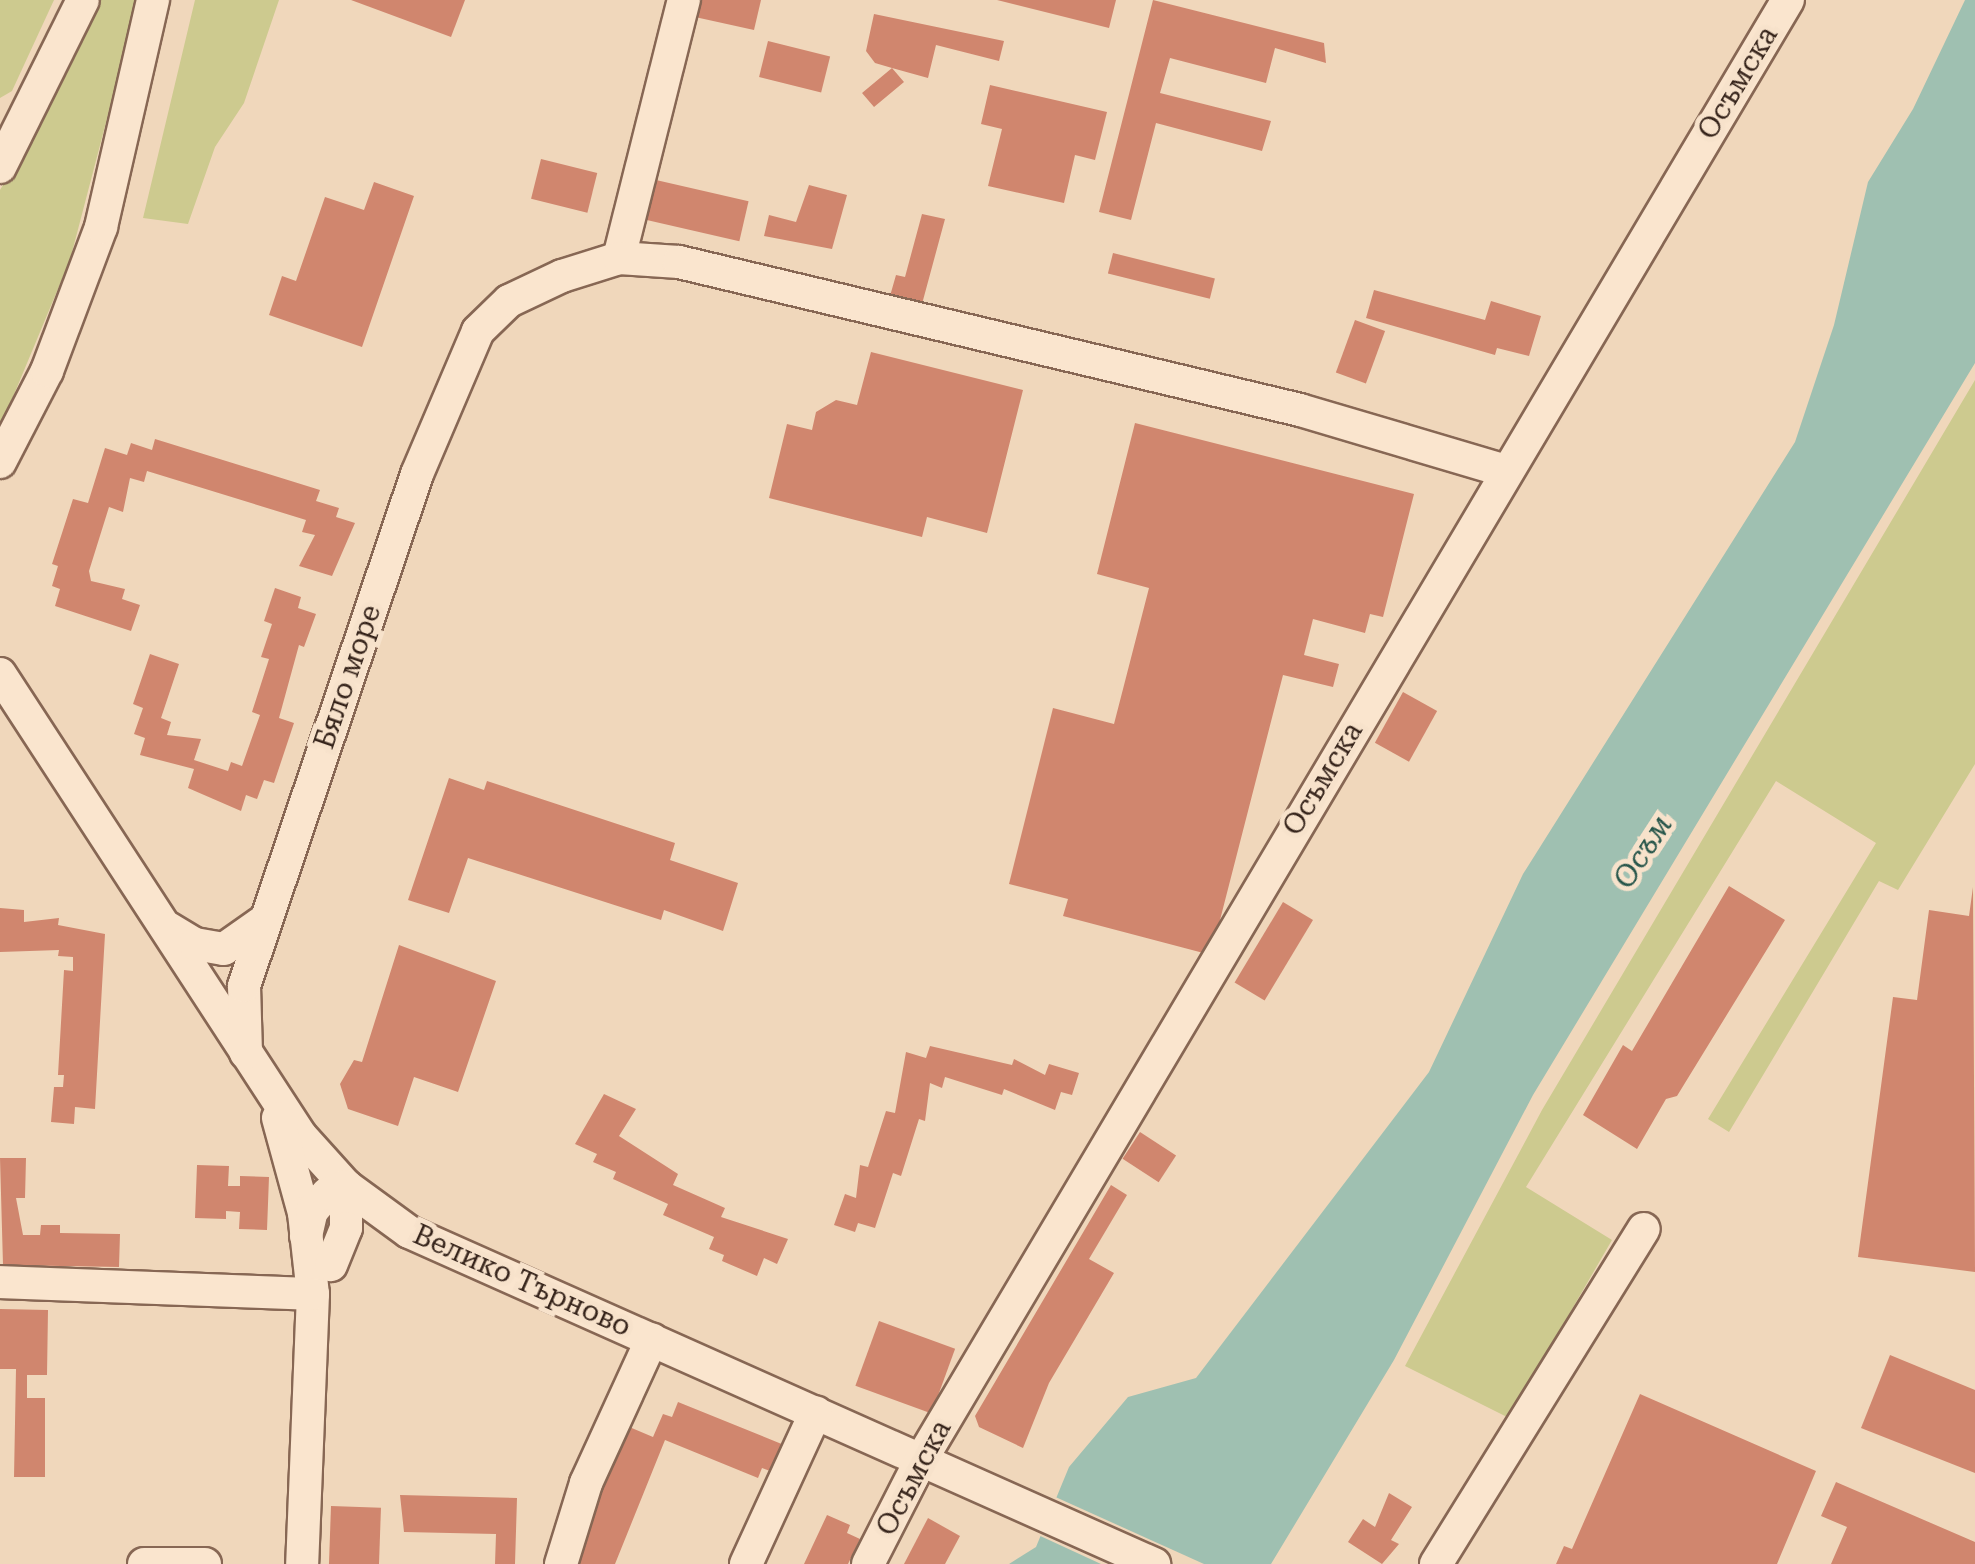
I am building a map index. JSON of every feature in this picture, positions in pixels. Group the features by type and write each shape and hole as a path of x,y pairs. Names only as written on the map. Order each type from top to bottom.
{"street":[{"path":"0,166 83,0"},
{"path":"0,462 47,370 101,227 153,0"},
{"path":"684,0 619,258 679,262 1300,410 1506,471"},
{"name":"Осъмска","path":"868,1564 921,1460 1788,0"},
{"name":"Бяло море","path":"246,1053 241,1019 253,943 417,474 478,331 509,301 619,258"},
{"name":"Велико Търново","path":"0,674 266,1084 346,1186 409,1232 1154,1564"},
{"path":"0,694 27,718"},
{"path":"166,927 196,944 224,949 253,943"},
{"path":"209,994 225,992 253,943"},
{"path":"266,1084 288,1148 313,1294 302,1564"},
{"path":"306,1236 312,1211 326,1194 346,1186 346,1228 331,1265 313,1294"},
{"path":"1436,1564 1644,1228"},
{"path":"331,1265 374,1236 409,1232"},
{"path":"0,1282 313,1294"},
{"path":"561,1564 586,1482 652,1340"},
{"path":"746,1564 816,1412"},
{"path":"144,1564 205,1564"}],"shaded area":[{"path":"0,0 54,0 12,91 0,98"},
{"path":"99,0 138,0 70,260 0,428 0,190 60,86"},
{"path":"195,0 279,0 244,103 215,147 188,224 143,218"},
{"path":"1975,380 1975,764 1898,890 1879,881 1729,1132 1708,1119 1876,843 1776,781 1526,1187 1612,1240 1509,1418 1405,1366 1542,1110"}],"water":[{"name":"Осъм","path":"1965,0 1975,0 1975,363 1533,1095 1394,1360 1271,1564 1009,1564 1036,1547 1069,1467 1128,1397 1196,1378 1429,1072 1523,874 1795,442 1834,325 1868,182 1913,109"}],"pier":[{"path":"1051,1495 1204,1564 1101,1564 1036,1534"}],"building":[{"path":"351,0 465,0 451,37"},
{"path":"699,0 761,0 754,30 695,17"},
{"path":"997,0 1116,0 1109,28"},
{"path":"1153,0 1324,43 1326,63 1275,48 1266,83 1170,58 1160,93 1271,121 1262,151 1156,123 1131,220 1099,212"},
{"path":"874,14 1004,41 999,61 936,45 928,78 875,63 866,51"},
{"path":"768,41 830,56 821,92 759,77"},
{"path":"892,68 904,82 874,107 862,93"},
{"path":"990,85 1107,112 1095,160 1075,155 1064,203 988,186 1002,129 981,124"},
{"path":"541,159 597,173 587,213 531,199"},
{"path":"656,180 749,201 739,241 647,220"},
{"path":"374,182 414,196 362,347 269,315 282,276 296,281 325,197 364,210"},
{"path":"809,185 847,195 832,249 764,236 769,215 796,222"},
{"path":"922,214 945,219 922,304 890,296 896,275 905,277"},
{"path":"1113,253 1215,278 1210,299 1108,273"},
{"path":"1374,290 1485,320 1491,301 1541,316 1529,356 1497,348 1495,355 1366,318"},
{"path":"1355,320 1385,331 1366,384 1336,373"},
{"path":"871,352 1023,390 987,533 927,517 922,537 769,498 787,424 812,430 816,412 836,400 857,405"},
{"path":"1135,423 1414,494 1383,617 1370,614 1365,633 1313,619 1304,655 1339,664 1333,687 1283,675 1211,955 1063,916 1068,899 1009,884 1053,708 1114,724 1149,588 1097,574"},
{"path":"155,439 320,490 316,501 339,508 336,517 355,523 332,576 299,566 315,535 302,532 306,520 147,471 144,482 130,478 123,512 109,507 89,571 91,581 125,589 122,599 140,605 131,631 55,606 60,589 52,586 58,566 52,564 73,499 88,503 105,448 127,455 131,443 152,450"},
{"path":"275,588 301,597 298,608 316,614 304,647 299,645 279,718 294,723 274,783 264,780 257,799 246,795 241,811 188,788 194,769 140,755 145,738 134,734 143,708 133,704 150,654 179,664 161,718 171,722 167,735 201,739 194,760 228,771 231,762 242,766 260,715 252,712 269,659 261,657 272,624 264,621"},
{"path":"1403,692 1437,711 1409,762 1375,743"},
{"path":"449,778 484,790 487,781 675,843 670,860 738,883 723,931 664,910 661,920 468,858 449,913 408,900"},
{"path":"1729,886 1785,920 1677,1096 1666,1099 1637,1149 1583,1115 1623,1045 1632,1051"},
{"path":"1973,887 1975,1272 1858,1257 1893,997 1917,1000 1929,910 1969,916"},
{"path":"1283,902 1313,920 1265,1001 1235,983"},
{"path":"0,908 24,910 24,922 59,918 58,925 105,934 95,1109 75,1107 74,1124 51,1122 54,1087 63,1087 64,1075 58,1075 64,970 73,971 73,957 58,956 59,950 0,952"},
{"path":"399,945 496,981 458,1092 414,1077 398,1126 348,1109 340,1084 354,1060 362,1062"},
{"path":"930,1046 1012,1065 1014,1059 1045,1075 1049,1064 1079,1073 1072,1095 1061,1092 1055,1110 1004,1089 1002,1095 945,1077 942,1088 930,1083 925,1121 919,1119 901,1176 893,1173 875,1228 858,1223 855,1232 834,1225 845,1194 856,1198 860,1165 868,1167 886,1111 895,1113 906,1052 926,1058"},
{"path":"604,1094 636,1109 619,1136 678,1174 673,1185 725,1208 721,1217 788,1239 777,1264 764,1258 757,1276 722,1261 724,1255 709,1249 714,1237 663,1215 668,1204 613,1179 616,1172 593,1162 597,1154 575,1144"},
{"path":"1140,1132 1176,1155 1159,1182 1123,1159"},
{"path":"0,1158 26,1158 25,1198 16,1198 23,1235 40,1235 41,1225 60,1225 60,1233 120,1234 119,1267 3,1265"},
{"path":"197,1165 229,1166 228,1186 240,1186 240,1176 269,1177 267,1230 239,1229 240,1212 226,1211 226,1219 195,1218"},
{"path":"1111,1185 1127,1195 1089,1259 1114,1273 1049,1383 1023,1448 979,1427 975,1416"},
{"path":"0,1309 48,1310 47,1375 27,1375 27,1398 45,1398 45,1477 14,1477 16,1369 0,1369"},
{"path":"879,1321 955,1349 932,1414 855,1386"},
{"path":"1890,1355 1975,1390 1975,1473 1861,1428"},
{"path":"1640,1394 1816,1471 1777,1564 1556,1564 1564,1546 1572,1549"},
{"path":"678,1402 789,1447 778,1474 762,1468 758,1478 665,1440 615,1564 571,1564 627,1426 653,1437 663,1414 672,1417"},
{"path":"1836,1482 1975,1542 1975,1564 1831,1564 1847,1527 1821,1516"},
{"path":"1389,1493 1412,1507 1391,1540 1399,1544 1382,1564 1348,1542 1363,1519 1375,1527"},
{"path":"400,1495 517,1498 515,1564 495,1564 496,1534 404,1532"},
{"path":"331,1506 381,1508 379,1564 329,1564"},
{"path":"827,1515 850,1525 847,1533 860,1539 848,1564 804,1564"},
{"path":"928,1518 960,1536 945,1564 904,1564"}]}
